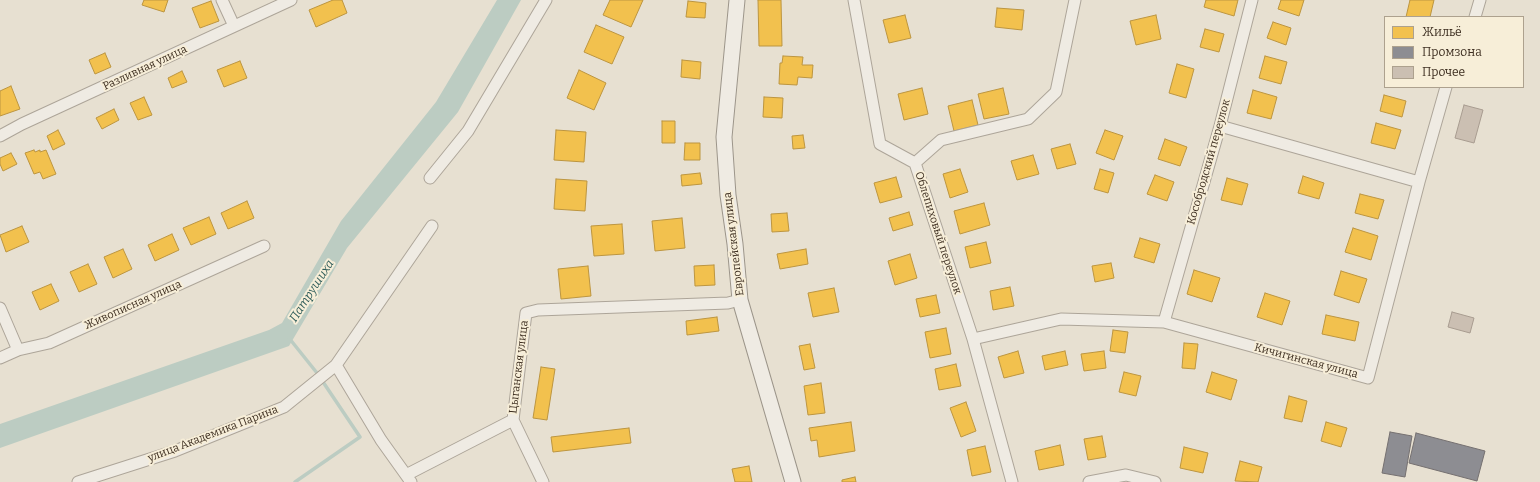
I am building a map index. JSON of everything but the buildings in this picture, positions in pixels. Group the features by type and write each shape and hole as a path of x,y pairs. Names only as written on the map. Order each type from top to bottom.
{"street":[{"path":"222,0 234,26"},
{"name":"Разливная улица","path":"0,136 22,124 291,0"},
{"path":"430,178 468,131 546,0"},
{"name":"Европейская улица","path":"737,0 724,136 728,195 735,244 740,300 793,482"},
{"path":"854,0 880,144 915,163"},
{"name":"Облепиховый переулок","path":"1012,482 973,338 915,163 941,140 1028,119 1056,92 1075,0"},
{"name":"Кособродский переулок","path":"1164,322 1220,126 1252,0"},
{"path":"1475,16 1480,0"},
{"name":"Кичигинская улица","path":"973,338 1061,319 1164,322 1368,378 1419,182 1446,88"},
{"path":"1220,126 1419,182"},
{"name":"улица Академика Парина","path":"78,482 175,451 284,407 336,365 432,226"},
{"name":"Живописная улица","path":"0,358 18,350 48,343 264,246"},
{"name":"Цыганская улица","path":"336,365 381,440 408,478 513,420 526,313 538,310 728,303 740,300"},
{"path":"0,308 18,350"},
{"path":"513,420 543,482"},
{"path":"1089,482 1126,475 1155,482"}],"water":[{"name":"Патрушиха","path":"497,0 521,0 458,112 347,248 289,346 0,448 0,424 269,330 282,323 341,221 436,102"}],"waterway":[{"path":"289,338 317,373 360,437 295,482"}]}
